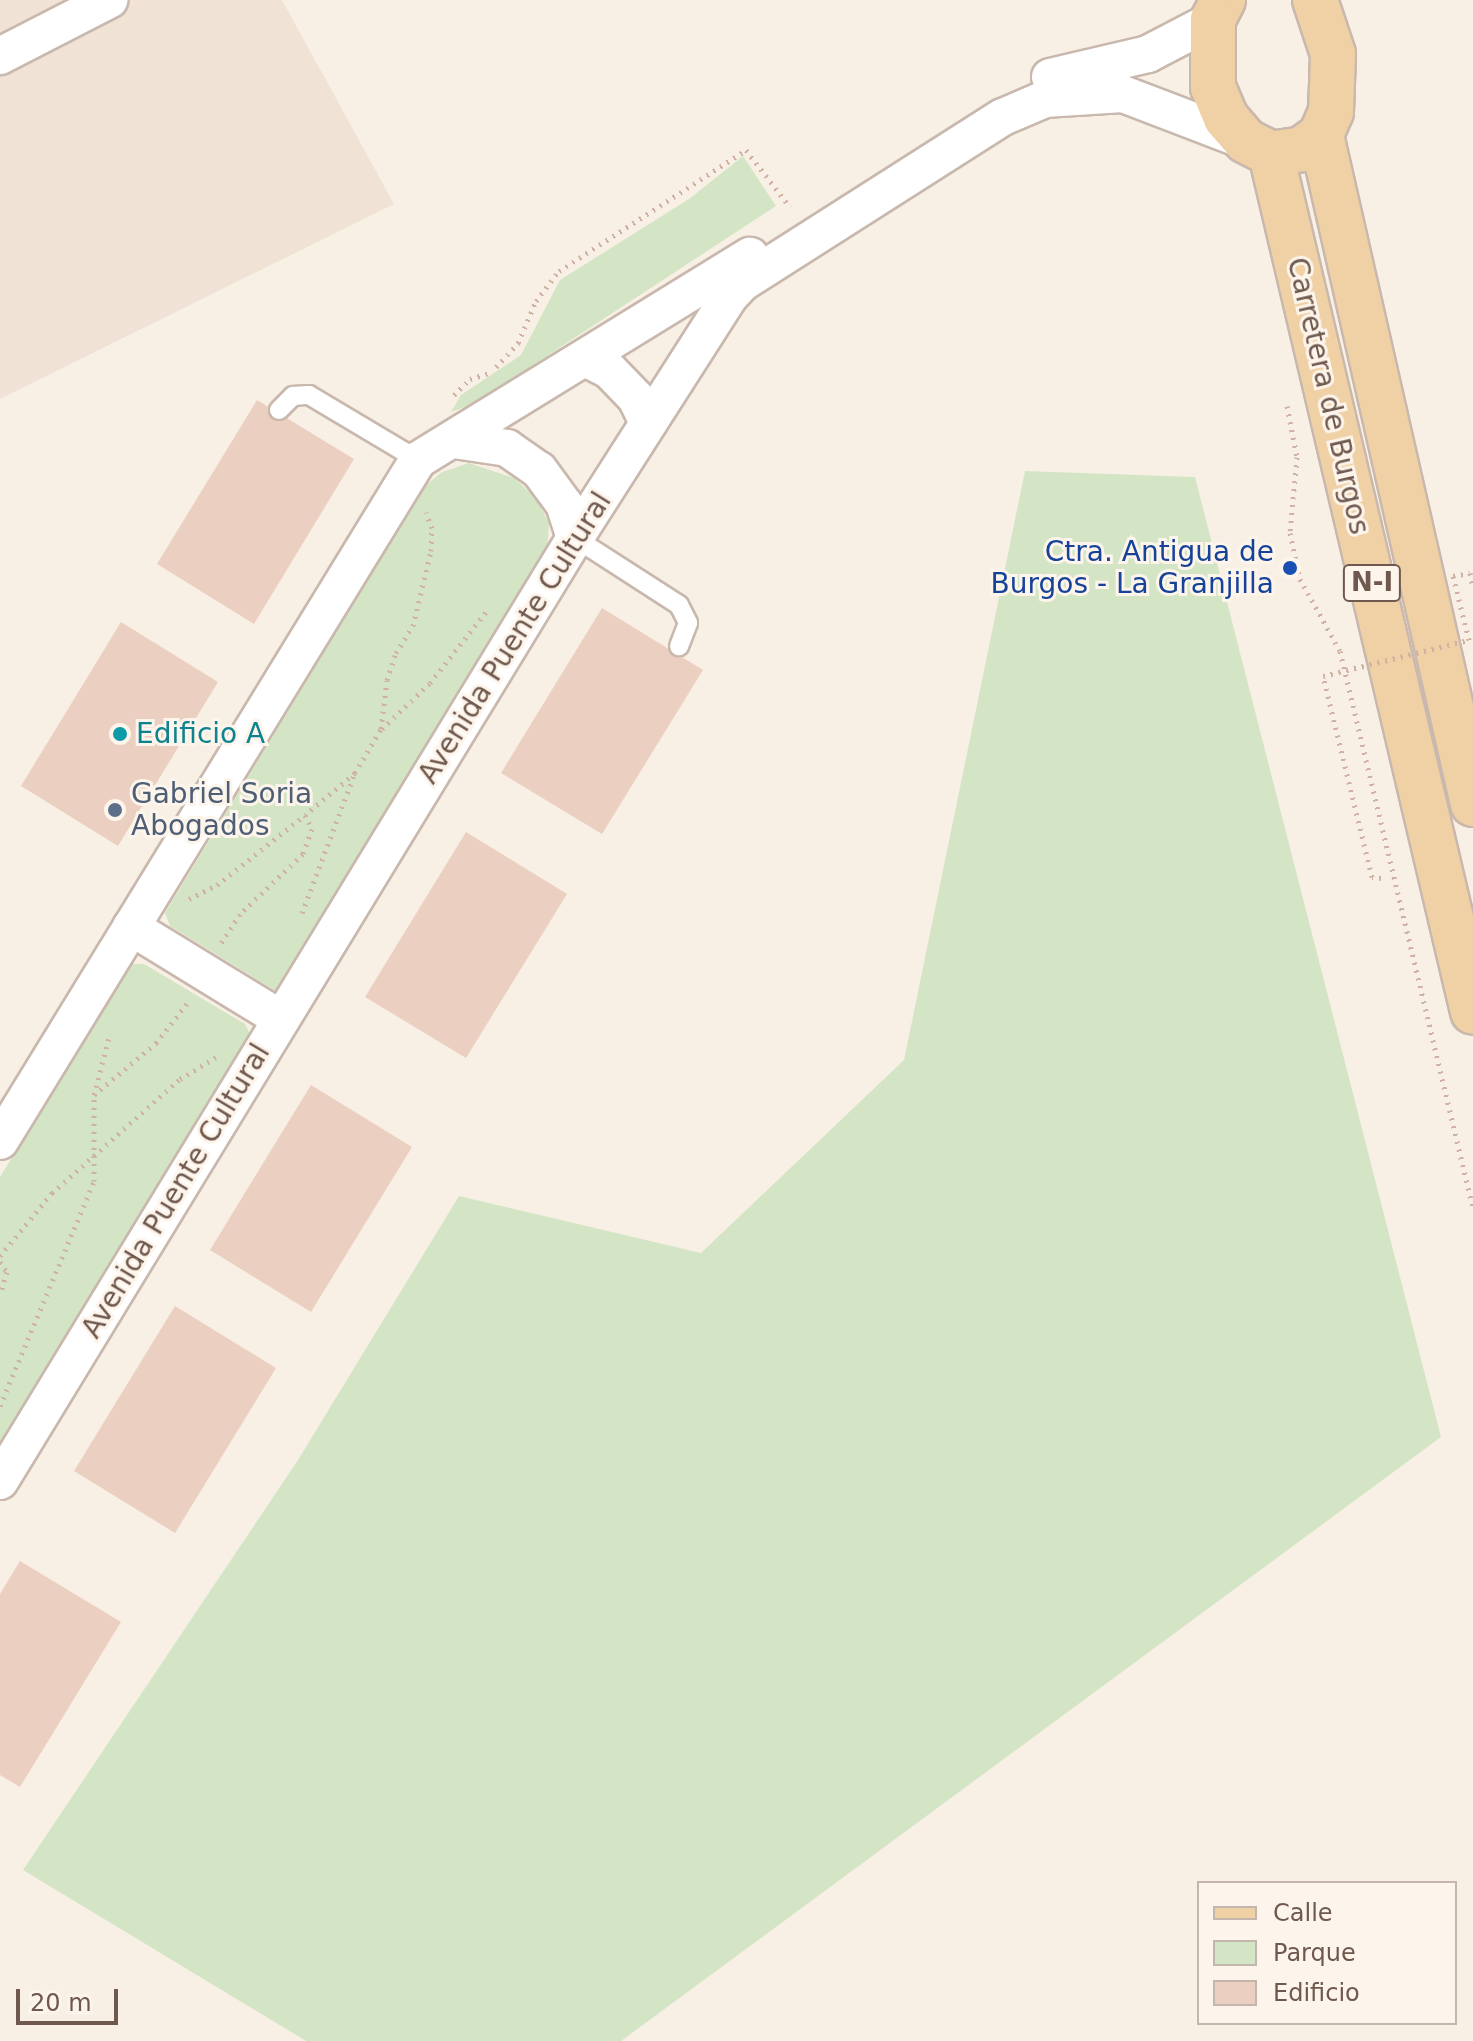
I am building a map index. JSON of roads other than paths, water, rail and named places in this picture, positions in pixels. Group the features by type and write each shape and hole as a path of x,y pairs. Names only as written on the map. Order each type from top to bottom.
{"main road":[{"name":"N-I","path":"1321,135 1331,112 1334,84 1323,7"},
{"name":"N-I","path":"1218,10 1213,87 1226,118 1259,147"},
{"path":"1259,147 1302,149 1321,135"},
{"name":"Carretera de Burgos","path":"1321,135 1473,804"},
{"name":"Carretera de Burgos","path":"1259,147 1473,1012"}],"street":[{"path":"0,56 109,0"},
{"path":"0,1141 410,474 450,422 585,358 983,101 1034,80 1148,54 1218,10"},
{"name":"Avenida Puente Cultural","path":"0,1481 575,538 742,283 1003,117 1045,99 1123,94 1259,147"},
{"path":"585,358 609,370 636,398 648,423"},
{"path":"450,422 507,448 539,470 564,504 575,538"},
{"path":"131,927 281,1019"}],"lane":[{"path":"279,410 293,396 309,395 410,474"},
{"path":"575,538 679,605 688,623 679,646"}],"place":[{"name":"Ctra. Antigua de Burgos - La Granjilla","path":"1290,568"},
{"name":"Edificio A","path":"120,734"},
{"name":"Gabriel Soria Abogados","path":"115,810"}]}
